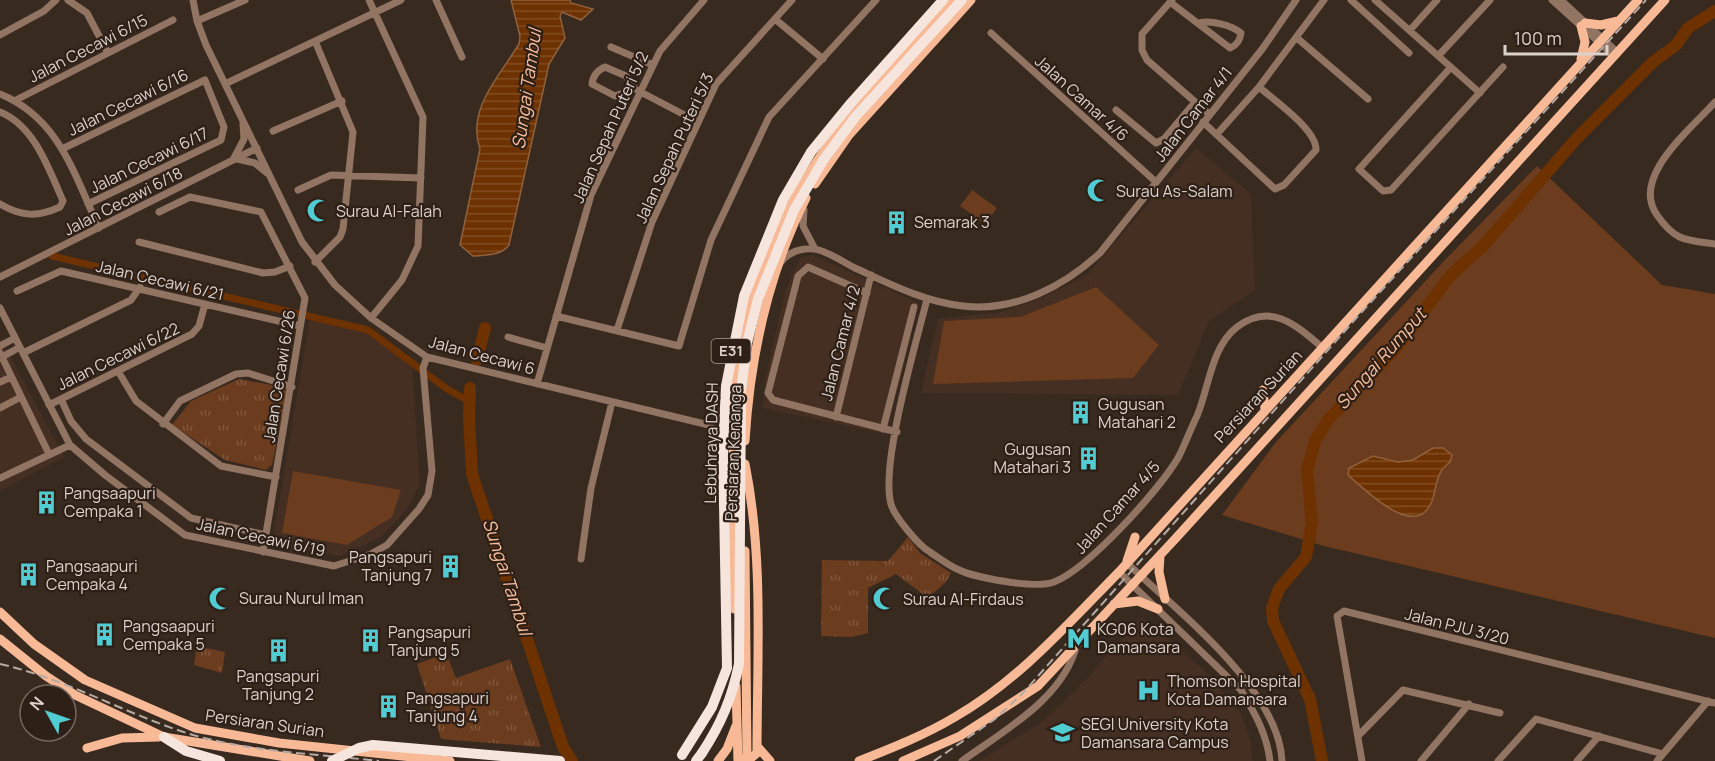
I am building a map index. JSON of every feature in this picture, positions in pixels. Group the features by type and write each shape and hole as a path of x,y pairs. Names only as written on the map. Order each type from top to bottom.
{"highway":[{"name":"Lebuhraya DASH","path":"678,761 712,706 727,668 723,449 726,386 744,296 783,200 811,152 851,103 947,0"},
{"name":"Lebuhraya DASH","path":"696,761 721,724 732,699 739,664 741,391 747,343 758,298 794,210 824,159 856,116 963,0"},
{"path":"164,737 186,751 220,761"},
{"path":"332,761 360,748 373,745 560,761"}],"main road":[{"name":"Persiaran Kenanga","path":"738,759 734,397 738,357 750,302 775,234 795,196 849,115 947,0"},
{"path":"900,78 963,0"},
{"name":"Persiaran Kenanga","path":"747,761 745,464 747,412 754,357 777,267 806,199 849,135 971,0"},
{"name":"Persiaran Surian","path":"859,761 911,740 956,717 1014,676 1119,572 1638,0"},
{"name":"Persiaran Surian","path":"903,761 960,736 1017,702 1038,686 1133,585 1665,0"},
{"name":"Persiaran Surian","path":"1581,93 1622,54 1672,0"},
{"path":"1578,67 1584,53 1583,24 1601,26 1620,20"},
{"path":"1263,390 1265,409"},
{"path":"738,759 752,758 757,753 757,592 751,494 745,464"},
{"path":"1127,563 1135,537"},
{"path":"1161,554 1159,572 1165,599"},
{"path":"1114,604 1138,601 1158,609"},
{"name":"Persiaran Surian","path":"0,612 34,644 85,680 195,728 279,742 450,761"},
{"name":"Persiaran Surian","path":"0,639 46,676 75,694 164,737 310,761"},
{"path":"718,761 727,749 737,722"},
{"path":"87,748 122,738 164,737"},
{"path":"757,746 770,761"}],"street":[{"path":"0,34 44,11 56,0"},
{"path":"68,0 92,19 108,53"},
{"name":"Jalan Cecawi 6","path":"193,0 197,21 225,84 296,231 315,262 370,318 427,357 709,425"},
{"path":"197,21 245,0"},
{"path":"369,0 423,117 418,246 402,280 370,318"},
{"path":"225,84 401,0"},
{"path":"436,0 462,57"},
{"path":"692,0 701,3"},
{"name":"Jalan Sepah Puteri 5/3","path":"616,330 652,222 723,74 792,0"},
{"path":"556,316 680,346 711,240 769,117 876,0"},
{"name":"Jalan Camar 4/1","path":"815,249 927,299 965,307 998,305 1027,299 1050,289 1074,275 1100,253 1263,48 1296,0"},
{"path":"1217,134 1259,87 1324,0"},
{"path":"1351,0 1409,53"},
{"path":"1375,0 1385,3 1410,30 1480,93"},
{"path":"1410,30 1437,0"},
{"path":"1439,56 1490,0"},
{"path":"1552,0 1583,24"},
{"path":"1561,0 1615,54"},
{"path":"1199,23 1208,21 1236,29 1240,33 1240,39 1230,48 1171,1 1142,34 1142,50 1147,60 1209,114"},
{"name":"Jalan Sepah Puteri 5/2","path":"537,384 591,195 638,90 669,37 701,3"},
{"path":"775,19 823,59"},
{"name":"Jalan Cecawi 6/15","path":"16,100 173,20"},
{"name":"Jalan Camar 4/6","path":"991,33 1156,182"},
{"path":"1297,38 1368,99"},
{"path":"315,41 353,132 340,237 315,262"},
{"path":"611,47 653,64"},
{"path":"638,90 615,96 597,88 592,84 592,80 600,69 605,67 626,76 638,90 698,122"},
{"path":"1451,67 1362,165 1360,172 1387,193 1503,67"},
{"name":"Jalan Cecawi 6/16","path":"62,149 205,80 224,127 221,140"},
{"path":"1203,122 1275,189 1284,185 1312,155 1317,145 1310,132 1259,87"},
{"path":"0,93 16,100 51,129 99,228"},
{"path":"273,131 342,101"},
{"path":"1116,110 1156,143 1164,139 1195,102"},
{"path":"1715,102 1662,162 1651,179 1648,190 1649,202 1672,235 1684,240 1715,244"},
{"path":"0,112 24,130 39,148 63,201 60,207 43,215 29,216 0,204"},
{"path":"242,117 243,139 235,159 255,163 270,177"},
{"name":"Jalan Cecawi 6/17","path":"88,204 221,140"},
{"name":"Jalan Cecawi 6/18","path":"0,277 257,148"},
{"path":"298,190 320,178 349,174 421,178"},
{"name":"Jalan Cecawi 6/26","path":"159,212 188,198 260,212 304,295 292,387 263,552"},
{"path":"777,267 791,252 815,249 803,226 806,199"},
{"path":"139,242 263,273 275,272 290,266"},
{"path":"867,293 808,267 802,270 798,276 768,393 773,400 897,432"},
{"name":"Jalan Cecawi 6/21","path":"17,291 61,271 300,326"},
{"name":"Jalan Camar 4/2","path":"836,417 871,275"},
{"path":"49,454 1,355 22,350 131,300 140,288"},
{"name":"Jalan Camar 4/5","path":"927,299 890,460 890,503 924,549 959,570 1024,585 1053,583 1086,562 1164,477 1178,458 1206,395 1217,355 1231,332 1248,320 1264,315 1276,315 1288,320 1323,348"},
{"name":"Jalan Cecawi 6/22","path":"56,402 197,330 205,303"},
{"path":"883,429 914,307"},
{"name":"Jalan Cecawi 6/19","path":"0,308 22,350 56,402 70,445 178,532 334,567 371,554 399,534 419,509 431,482 424,370 427,357"},
{"path":"508,337 547,348"},
{"path":"0,346 15,338"},
{"path":"118,371 130,395 163,424 221,466 276,477"},
{"path":"163,424 180,401 236,374 248,373 292,387"},
{"path":"0,382 12,376"},
{"path":"0,408 21,397"},
{"path":"733,453 723,437 709,425 725,417 734,397"},
{"path":"56,402 86,439 191,518 266,535"},
{"path":"581,559 591,488 612,402"},
{"path":"0,478 70,445"},
{"path":"1127,563 1250,684 1268,710 1278,736 1282,761"},
{"path":"1119,572 1241,690 1256,714 1266,740 1270,761"},
{"name":"Jalan PJU 3/20","path":"1362,761 1337,616 1344,611 1712,702"},
{"path":"962,761 1029,712 1049,692 1072,665 1077,644"},
{"path":"1358,736 1403,690 1470,704 1500,713"},
{"path":"1657,761 1712,702"},
{"path":"1421,761 1470,704"},
{"path":"1498,761 1536,719 1663,754"},
{"path":"1577,761 1599,736"}],"shaded area":[{"path":"1196,148 1251,194 1255,290 1209,321 1178,395 921,393 938,319 1001,312 1042,298 1087,275"},
{"path":"812,255 919,303 886,434 763,408 765,381 785,292 800,258"},
{"path":"310,318 366,332 412,366 420,484 406,511 381,537 341,556 272,544"},
{"path":"0,338 64,457 0,491"},
{"name":"Thomson Hospital Kota Damansara","path":"1142,617 1204,670 1240,712 1250,739 1253,761 979,761 1042,722 1073,693"}],"green space":[{"path":"1537,166 1662,285 1715,294 1715,638 1324,546 1222,515 1276,442 1444,261"},
{"path":"972,190 997,208 985,224 960,206"},
{"path":"1096,287 1159,345 1133,378 933,384 944,321 1020,317"},
{"path":"239,379 282,387 287,391 272,465 266,470 225,460 172,425 191,401"},
{"path":"293,471 401,490 392,517 347,545 282,533"},
{"path":"908,537 920,553 951,573 946,582 928,598 896,574 868,588 868,633 852,637 821,636 822,560 888,561"},
{"path":"197,646 225,652 222,673 194,665"},
{"path":"446,653 456,678 510,659 541,747 441,739 417,664"}],"water":[{"path":"511,0 570,0 571,3 593,9 581,20 562,12 560,16 565,38 549,64 509,245 497,253 473,256 460,245 480,149 477,134 478,120 487,94 519,44 520,36"},
{"path":"1433,448 1443,448 1452,455 1450,462 1440,473 1433,498 1426,511 1416,516 1392,510 1348,475 1349,468 1373,456 1398,462 1413,460"}],"waterway":[{"name":"Sungai Rumput","path":"1322,761 1310,699 1273,621 1272,608 1279,589 1306,557 1312,523 1307,471 1315,441 1328,420 1396,348 1451,275 1484,245 1577,138 1653,62 1676,45 1688,28 1715,11"},
{"path":"52,256 368,330 447,389 469,401"},
{"name":"Sungai Tambul","path":"477,360 485,328"},
{"name":"Sungai Tambul","path":"470,388 472,474 563,747 572,761"}],"railway":[{"path":"934,761 995,719 1022,694 1360,314 1646,0"},
{"path":"0,664 49,679 169,727 216,741 285,752 379,761"}],"place":[{"name":"Surau As-Salam","path":"1098,191"},
{"name":"Surau Al-Falah","path":"318,211"},
{"name":"Semarak 3","path":"896,222"},
{"name":"Gugusan Matahari 2","path":"1080,413"},
{"name":"Gugusan Matahari 3","path":"1089,458"},
{"name":"Pangsaapuri Cempaka 1","path":"46,502"},
{"name":"Pangsapuri Tanjung 7","path":"450,566"},
{"name":"Pangsaapuri Cempaka 4","path":"28,575"},
{"name":"Surau Nurul Iman","path":"221,598"},
{"name":"Surau Al-Firdaus","path":"885,599"},
{"name":"Pangsaapuri Cempaka 5","path":"105,635"},
{"name":"KG06 Kota Damansara","path":"1079,638"},
{"name":"Pangsapuri Tanjung 5","path":"370,641"},
{"name":"Pangsapuri Tanjung 2","path":"278,651"},
{"name":"Thomson Hospital Kota Damansara","path":"1149,690"},
{"name":"Pangsapuri Tanjung 4","path":"388,707"},
{"name":"SEGI University Kota Damansara Campus","path":"1063,733"}]}
